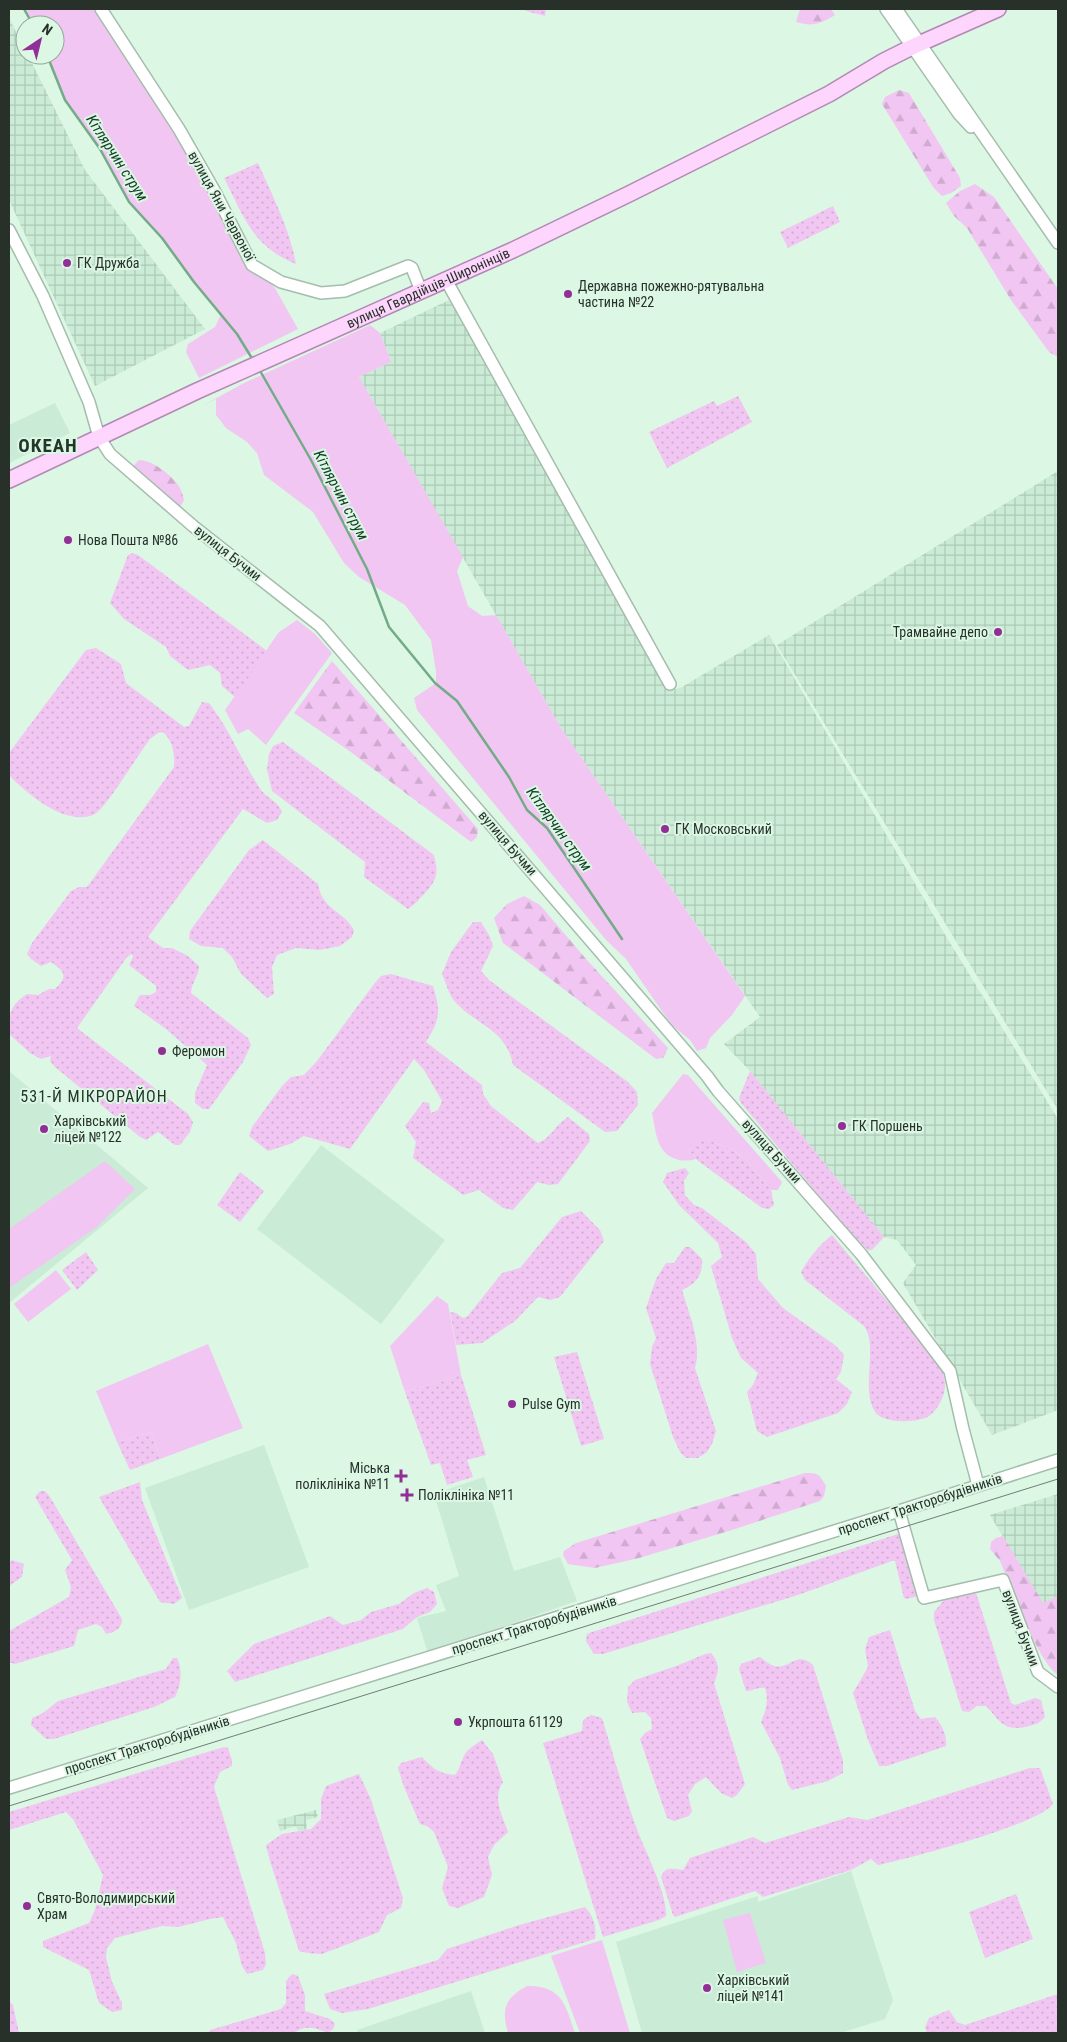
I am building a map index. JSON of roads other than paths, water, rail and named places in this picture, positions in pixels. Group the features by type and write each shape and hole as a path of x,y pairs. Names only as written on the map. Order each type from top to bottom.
{"main road":[{"name":"вулиця Гвардійців-Широнінців","path":"9,480 197,391 514,250 843,87 888,69 919,49 998,9"},
{"name":"вулиця Гвардійців-Широнінців","path":"919,49 1007,9"}],"street":[{"name":"вулиця Яни Червоної","path":"101,9 179,129 215,192 252,265 281,282 321,293 344,291 408,266 412,268 421,291"},
{"path":"886,9 919,49"},
{"path":"896,9 959,114 1002,162 1058,243"},
{"name":"вулиця Бучми","path":"9,230 51,314 89,402 99,437 110,454 193,526 320,626 711,1080 718,1092 855,1246 950,1371 978,1485"},
{"path":"446,280 670,684"},
{"name":"проспект Тракторобудівників","path":"9,1788 1058,1460"},
{"name":"вулиця Бучми","path":"899,1511 924,1598 1003,1580 1038,1672 1058,1687"}],"waterway":[{"name":"Кітлярчин струм","path":"24,9 27,15"},
{"name":"Кітлярчин струм","path":"51,65 65,100 100,149 129,202 162,238 194,282 237,334 253,360"},
{"name":"Кітлярчин струм","path":"259,369 311,460 367,569 389,627 435,683 457,701 509,777 527,810 547,828 622,939"}],"tram line":[{"path":"9,1806 1058,1479"}],"place":[{"name":"ГК Дружба","path":"67,263"},
{"name":"Державна пожежно-рятувальна частина №22","path":"568,294"},
{"name":"Нова Пошта №86","path":"68,540"},
{"name":"Трамвайне депо","path":"998,632"},
{"name":"ГК Московський","path":"665,829"},
{"name":"Феромон","path":"162,1051"},
{"name":"ГК Поршень","path":"842,1126"},
{"name":"Харківський ліцей №122","path":"44,1129"},
{"name":"Pulse Gym","path":"512,1404"},
{"name":"Міська поліклініка №11","path":"401,1476"},
{"name":"Поліклініка №11","path":"407,1495"},
{"name":"Укрпошта 61129","path":"458,1722"},
{"name":"Свято-Володимирський Храм","path":"27,1906"},
{"name":"Харківський ліцей №141","path":"707,1988"}],"district":[{"name":"ОКЕАН","path":"48,445"},
{"name":"531-Й МІКРОРАЙОН","path":"94,1096"}]}
